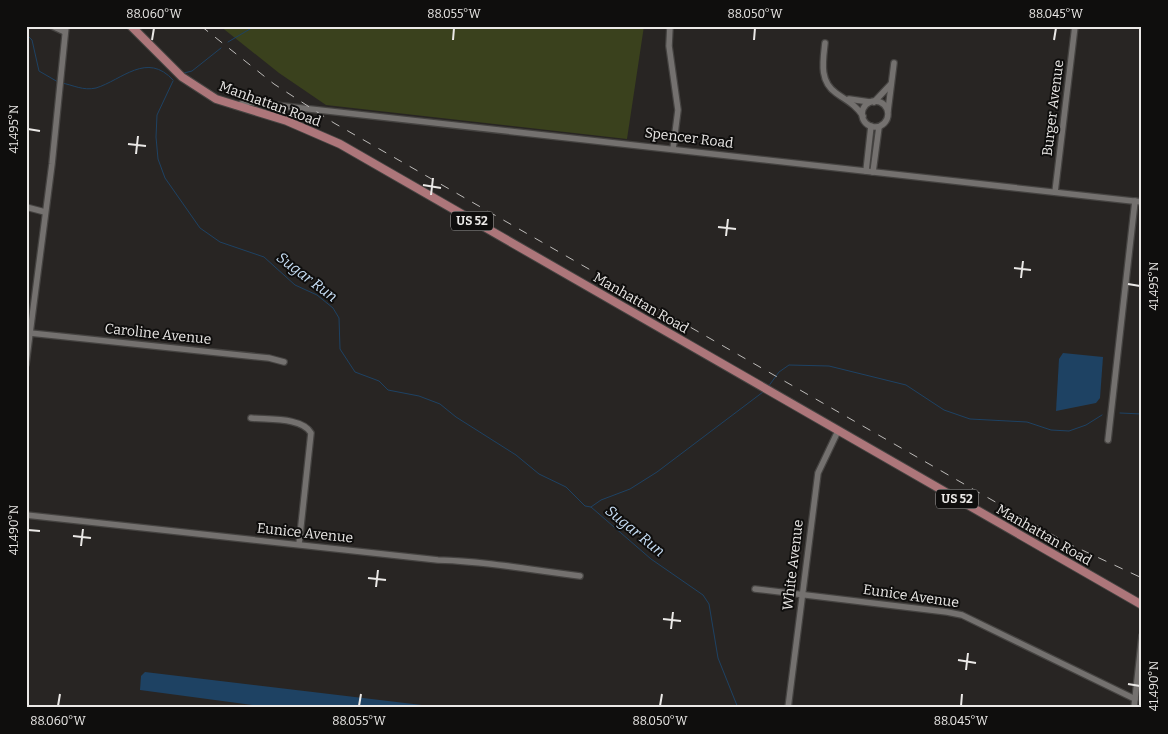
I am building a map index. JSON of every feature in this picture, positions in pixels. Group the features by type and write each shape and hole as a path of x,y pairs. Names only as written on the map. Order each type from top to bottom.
{"main road":[{"name":"Manhattan Road","path":"131,26 180,74 216,98 234,106 287,121 340,144 1142,605"}],"street":[{"path":"26,364 46,212 65,29 52,26"},
{"path":"670,26 669,46 678,110 673,149"},
{"name":"Burger Avenue","path":"1055,192 1075,26"},
{"path":"825,43 822,66 826,81 836,93 849,99 883,104 888,111"},
{"path":"849,99 866,123 871,126 878,127 888,120 894,63"},
{"path":"862,116 864,108 883,94 892,82"},
{"name":"Spencer Road","path":"234,106 246,102 1139,202"},
{"path":"866,171 871,126"},
{"path":"873,172 878,127"},
{"path":"1108,440 1139,202"},
{"path":"26,207 46,212"},
{"name":"Caroline Avenue","path":"30,333 269,358 284,362"},
{"path":"251,418 297,423 308,428 312,437 299,544"},
{"name":"White Avenue","path":"788,708 818,473 838,431"},
{"name":"Eunice Avenue","path":"26,515 438,560 481,561 503,567 580,576"},
{"name":"Eunice Avenue","path":"755,589 962,615 1135,699"},
{"path":"1134,708 1142,636"}],"green space":[{"path":"220,26 644,26 627,139 326,105 279,73"}],"water":[{"path":"1063,353 1103,357 1100,398 1096,403 1056,411 1059,359"},
{"path":"145,672 447,708 274,708 140,690 141,676"}],"waterway":[{"path":"228,42 255,26"},
{"name":"Sugar Run","path":"26,34 32,40 39,71 58,82"},
{"path":"184,73 192,71 221,48"},
{"name":"Sugar Run","path":"62,83 91,89 134,70 144,68 154,68 173,80"},
{"name":"Sugar Run","path":"173,81 157,115 158,159 165,178 200,228 220,242 264,257 295,285 317,295 333,308 339,318 340,349 355,372 379,381 388,390 419,396 440,404 456,417 516,455 539,474 566,487 585,506 591,507 651,559 703,595 709,604 718,658 738,708"},
{"path":"768,387 779,372 789,365 829,366 906,385 944,410 970,419 1027,422 1051,430 1069,431 1086,425 1102,415"},
{"path":"591,507 601,500 630,489 657,472 763,392"},
{"path":"1120,413 1142,414"}],"railway":[{"path":"201,26 274,84 334,123 1067,543 1142,578"}]}
